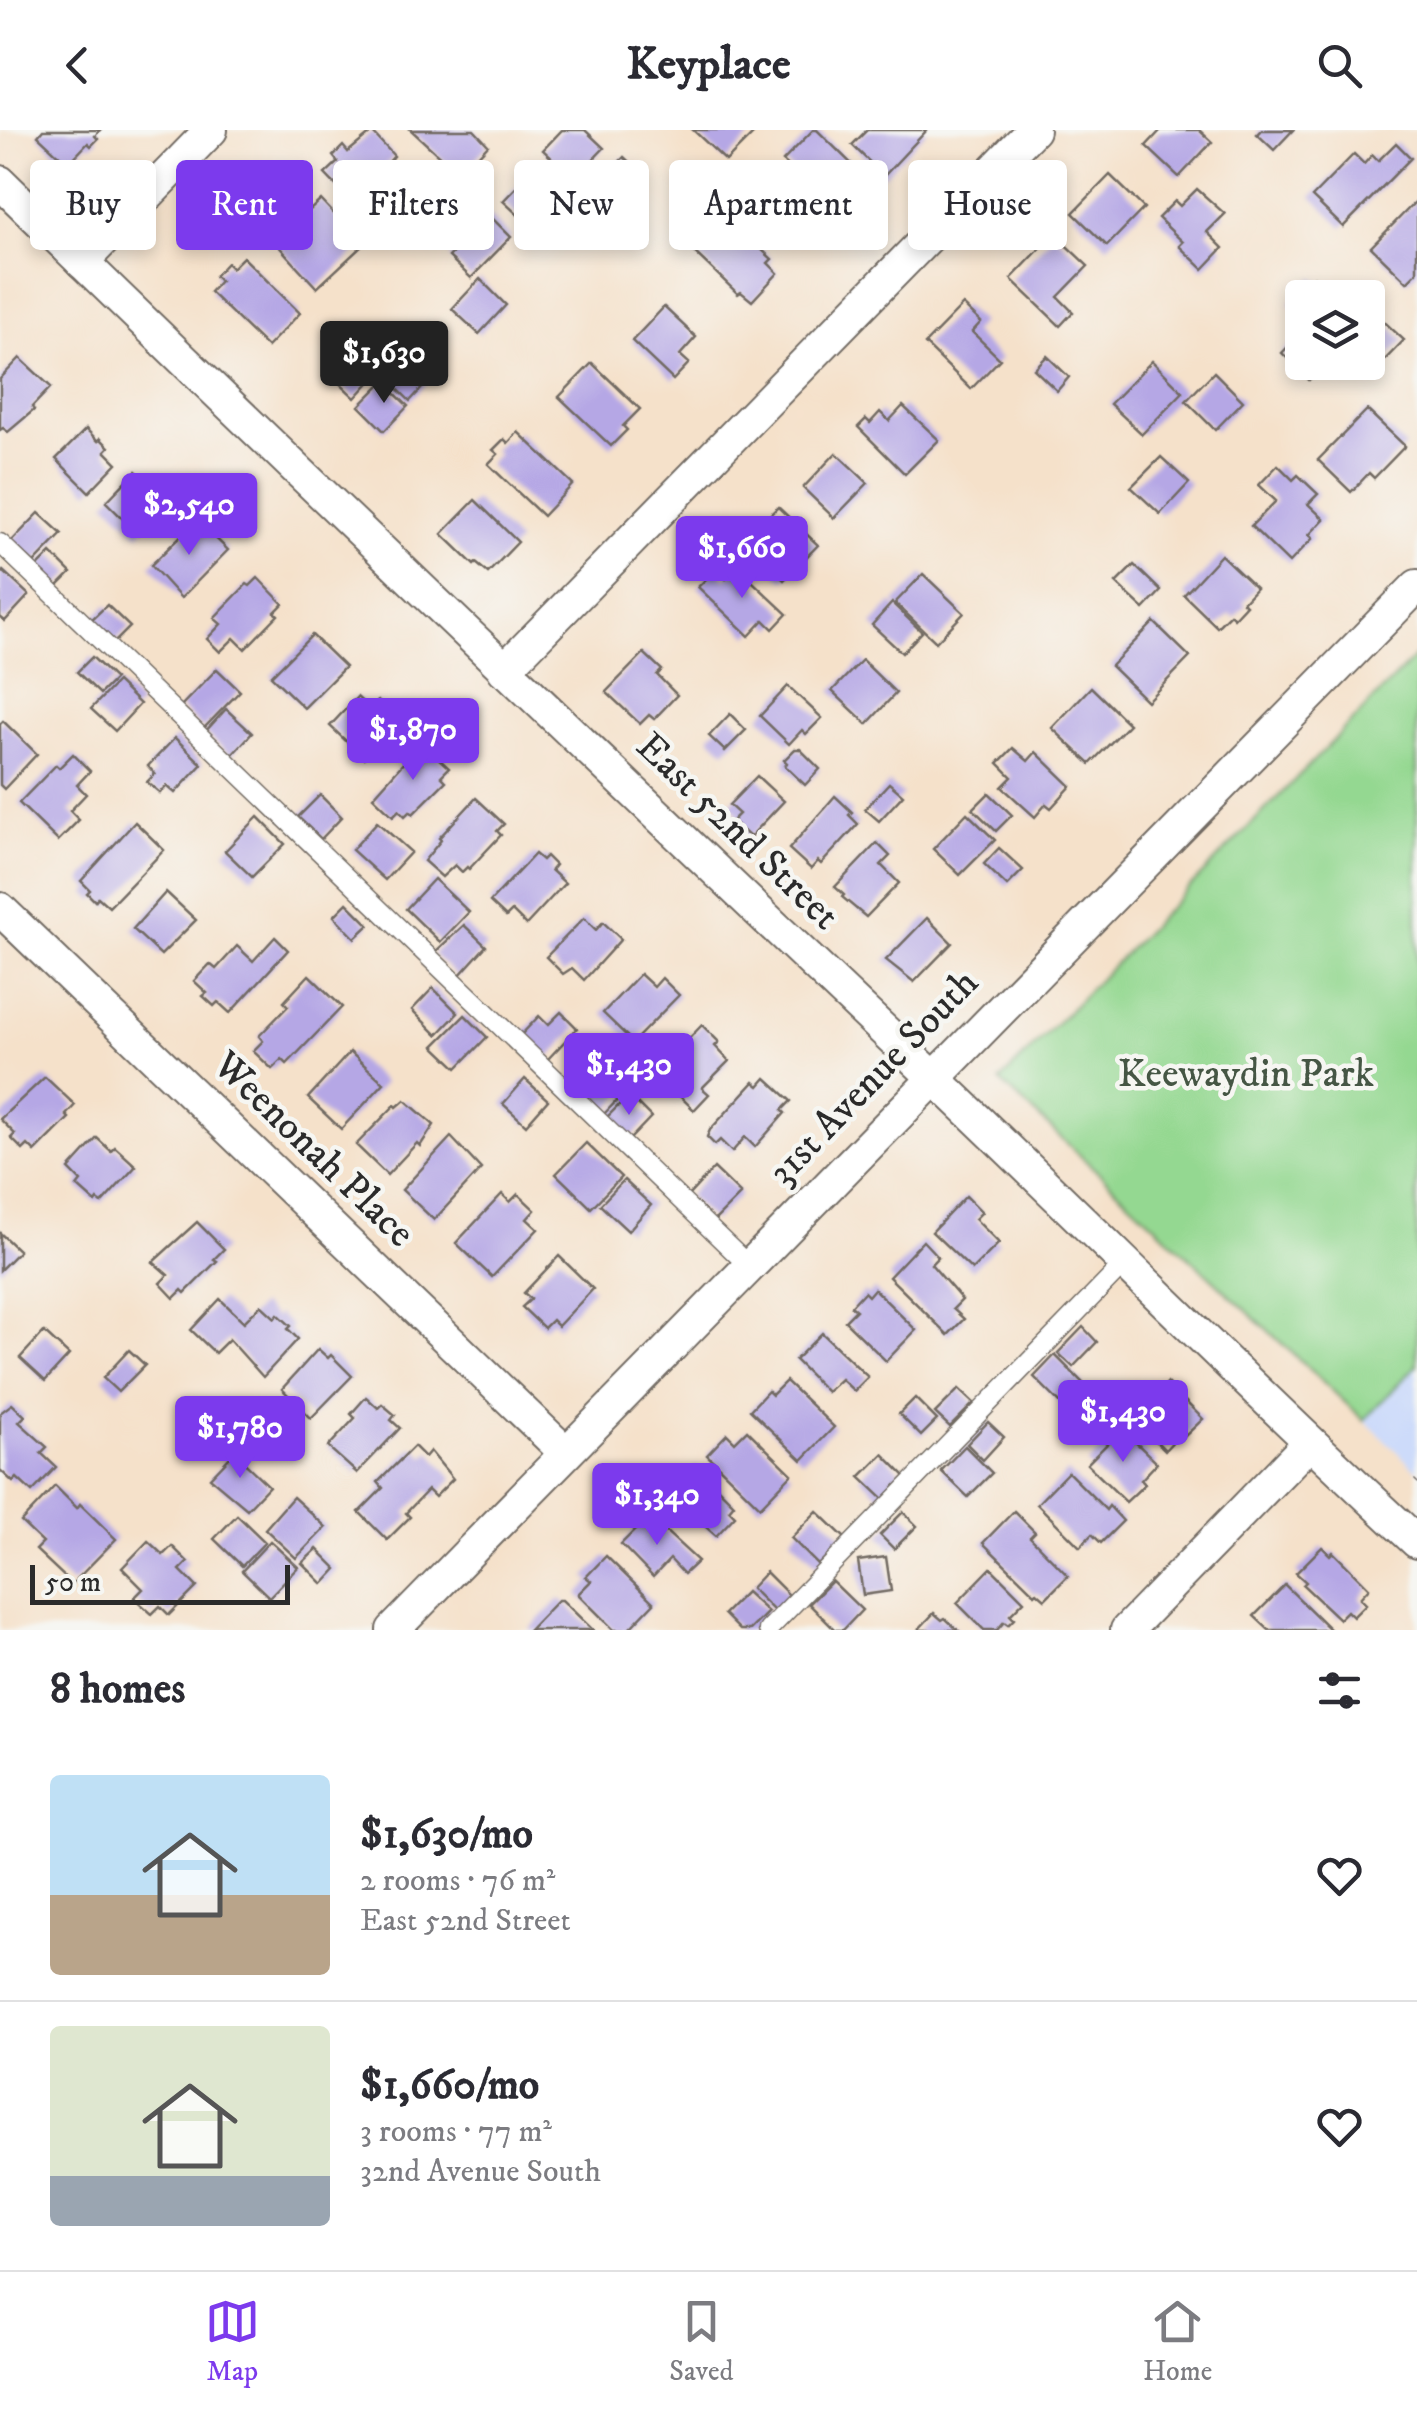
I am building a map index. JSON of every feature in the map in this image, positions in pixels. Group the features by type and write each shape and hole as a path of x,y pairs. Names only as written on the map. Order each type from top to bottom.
{"street":[{"path":"82,262 211,130"},
{"path":"504,670 1032,130"},
{"name":"East 52nd Street","path":"0,182 504,670 1417,1542"},
{"name":"31st Avenue South","path":"392,1630 1417,586"},
{"name":"Weenonah Place","path":"0,910 566,1452"},
{"path":"1127,1630 1310,1443"}],"lane":[{"path":"0,543 751,1268"},
{"path":"768,1630 1126,1262"}],"shaded area":[{"path":"1417,1365 1417,1471 1364,1420"}],"green space":[{"name":"Keewaydin Park","path":"1417,655 1417,1365 1364,1420 1000,1081"}],"building":[{"path":"43,130 100,130 95,136 98,139 91,146 88,143 72,160 64,160 38,136"},
{"path":"411,130 474,130 488,145 474,160 444,160"},
{"path":"562,130 585,130 604,148 592,160 554,160 543,150"},
{"path":"693,130 755,132 725,160"},
{"path":"817,130 848,160 784,160"},
{"path":"867,130 927,130 888,172 888,160 867,160 852,145"},
{"path":"1161,130 1199,130 1212,142 1179,177 1146,146"},
{"path":"1261,130 1293,130 1274,150 1257,134"},
{"path":"372,132 394,156 391,160 336,160 333,156 343,146 348,152"},
{"path":"1396,143 1411,158 1343,227 1312,197 1354,154 1364,164 1372,155 1378,161"},
{"path":"333,167 333,182 325,174"},
{"path":"1110,175 1144,208 1107,246 1073,213"},
{"path":"1197,189 1225,214 1207,232 1223,248 1203,269 1158,218 1175,201 1180,206"},
{"path":"514,190 514,211 503,201"},
{"path":"321,200 333,213 333,250 358,250 317,288 282,250 313,250 313,207"},
{"path":"1417,200 1417,272 1407,282 1371,247"},
{"path":"494,220 511,237 471,278 449,257 456,250 494,250"},
{"path":"1067,246 1088,266 1058,297 1073,312 1060,326 1011,279 1039,250 1067,250"},
{"path":"692,250 762,250 772,259 768,263 778,273 752,301 741,292 738,294"},
{"path":"243,257 300,313 267,347 210,292 220,281 215,276 227,263 232,268"},
{"path":"480,279 506,305 479,334 452,309"},
{"path":"963,305 981,322 972,332 1000,359 971,389 925,344"},
{"path":"664,307 696,337 680,355 689,363 673,380 632,341"},
{"path":"1385,323 1404,340 1385,360"},
{"path":"381,326 407,350 386,373 360,349"},
{"path":"412,349 437,372 410,401 385,377"},
{"path":"354,354 376,375 355,398 333,377"},
{"path":"1047,356 1069,377 1057,391 1034,369"},
{"path":"20,358 51,387 32,407 34,410 8,432 0,430 0,379"},
{"path":"1152,361 1183,392 1142,434 1110,404"},
{"path":"592,363 640,409 611,446 559,397"},
{"path":"1214,372 1243,401 1215,430 1186,401"},
{"path":"383,382 408,406 384,431 359,406"},
{"path":"903,406 939,440 905,474 858,427 866,419 870,423 880,412 889,421"},
{"path":"1367,410 1405,446 1374,478 1369,473 1351,492 1318,460"},
{"path":"86,429 109,447 105,451 117,463 89,492 56,459"},
{"path":"518,432 573,484 543,516 488,464 498,454 493,450 504,439 508,443"},
{"path":"836,453 868,483 834,518 803,488"},
{"path":"1161,457 1189,483 1160,514 1131,487"},
{"path":"1278,465 1293,480 1298,475 1318,494 1308,504 1324,519 1309,535 1313,538 1289,563 1251,526 1276,501 1259,485"},
{"path":"136,471 146,481 150,476 164,489 159,494 169,503 138,534 106,502"},
{"path":"475,500 518,542 488,573 442,534"},
{"path":"778,507 818,545 784,580 743,541"},
{"path":"39,513 62,534 34,563 11,542"},
{"path":"197,520 228,550 181,598 151,565"},
{"path":"51,553 71,573 57,587 37,567"},
{"path":"1221,555 1256,588 1234,618 1230,614 1217,627 1184,595"},
{"path":"1134,565 1161,591 1144,609 1116,583"},
{"path":"737,567 787,614 773,629 764,620 749,636 698,587 716,569 726,579"},
{"path":"3,571 29,595 5,621 0,617"},
{"path":"923,574 964,613 936,642 895,603"},
{"path":"258,578 283,604 275,612 278,615 245,649 234,638 220,652 207,639 221,624 214,618"},
{"path":"892,603 922,632 902,653 872,625"},
{"path":"107,605 130,627 113,644 90,621"},
{"path":"1154,622 1190,657 1147,701 1111,666"},
{"path":"312,635 345,667 304,708 271,676"},
{"path":"644,653 662,670 657,675 677,695 654,719 649,715 640,724 606,692"},
{"path":"92,657 115,679 100,694 77,672"},
{"path":"862,660 896,693 867,724 832,691"},
{"path":"217,669 240,691 203,729 180,707"},
{"path":"117,682 140,704 115,731 91,709"},
{"path":"788,686 822,718 789,744 760,716"},
{"path":"1091,687 1129,724 1090,764 1052,728"},
{"path":"357,697 370,709 378,701 393,716 385,724 398,736 382,752 375,746 364,758 330,726"},
{"path":"226,709 252,733 231,756 205,732"},
{"path":"730,714 746,730 725,751 709,736"},
{"path":"3,721 37,754 4,789 0,785"},
{"path":"175,738 202,764 175,793 167,786 160,793 147,782 155,774 148,766"},
{"path":"426,747 449,768 441,776 446,781 413,814 410,811 405,816 399,810 393,816 373,797 414,751 418,755"},
{"path":"1013,748 1028,761 1036,752 1071,786 1051,808 1046,804 1035,817 1002,787 1012,777 998,763"},
{"path":"800,749 820,769 805,785 785,766 784,760"},
{"path":"73,754 90,771 77,785 86,794 70,811 79,820 58,841 19,803 56,765 59,768"},
{"path":"757,776 784,801 750,837 732,821 739,814 729,805"},
{"path":"889,783 903,795 879,821 865,809"},
{"path":"989,793 1012,815 996,831 973,809"},
{"path":"320,795 342,817 321,839 298,817"},
{"path":"835,796 858,824 821,864 818,861 811,869 789,849"},
{"path":"476,798 504,824 497,831 501,835 469,869 462,872 455,865 442,877 424,861 439,838"},
{"path":"967,813 995,840 960,875 933,849"},
{"path":"258,817 285,844 252,877 225,851"},
{"path":"135,822 164,850 109,907 98,897 95,901 81,881"},
{"path":"377,822 411,852 385,880 352,850"},
{"path":"877,843 890,856 881,865 899,883 866,917 835,887"},
{"path":"999,848 1023,870 1007,886 984,864"},
{"path":"535,854 542,860 546,856 555,865 551,870 565,883 526,925 512,911 506,917 490,902"},
{"path":"434,879 469,912 440,942 406,909"},
{"path":"166,892 196,920 161,955 133,929"},
{"path":"347,903 369,925 355,938 334,916"},
{"path":"584,918 596,930 603,922 621,939 584,980 572,968 563,974 546,957"},
{"path":"927,918 952,943 914,982 886,960"},
{"path":"464,925 486,946 458,977 433,954"},
{"path":"275,937 288,950 230,1013 203,996 207,993 194,981 210,964 216,969 237,946 253,961"},
{"path":"640,974 654,987 662,978 679,995 633,1042 603,1013"},
{"path":"309,975 342,1007 287,1064 282,1059 272,1069 253,1051 263,1041 259,1036 288,1006 284,1002"},
{"path":"433,988 458,1013 437,1035 412,1010"},
{"path":"561,1012 577,1028 547,1060 521,1035 539,1016 548,1025"},
{"path":"465,1015 487,1037 457,1068 434,1046"},
{"path":"702,1025 719,1042 715,1046 729,1061 702,1088 709,1094 694,1110 656,1073"},
{"path":"350,1052 384,1083 341,1129 308,1098"},
{"path":"601,1066 626,1091 602,1116 577,1091"},
{"path":"45,1077 75,1105 66,1115 69,1118 35,1152 28,1145 23,1150 11,1138 15,1134 0,1119"},
{"path":"766,1078 791,1101 782,1110 785,1113 755,1147 745,1137 732,1152 720,1140 715,1145 707,1137 710,1130 754,1082 759,1086"},
{"path":"525,1079 548,1100 526,1125 503,1104"},
{"path":"629,1095 651,1117 629,1140 606,1118"},
{"path":"405,1100 434,1125 420,1146 417,1143 387,1175 356,1145 395,1105"},
{"path":"451,1137 481,1169 434,1220 402,1190"},
{"path":"97,1138 111,1151 115,1147 136,1166 102,1203 96,1203 77,1186 81,1181 69,1169"},
{"path":"586,1143 621,1177 591,1208 556,1174"},
{"path":"714,1168 741,1194 714,1221 688,1196"},
{"path":"624,1180 651,1205 628,1231 600,1205"},
{"path":"502,1194 510,1202 518,1194 535,1210 527,1219 538,1229 492,1277 456,1243"},
{"path":"966,1196 982,1212 975,1219 999,1243 972,1270 932,1232"},
{"path":"197,1222 224,1249 185,1293 182,1290 174,1298 160,1283 168,1275 153,1262"},
{"path":"0,1233 19,1251 0,1270"},
{"path":"923,1241 938,1257 931,1264 962,1300 953,1309 964,1319 948,1335 889,1277"},
{"path":"559,1256 593,1289 558,1326 552,1320 544,1328 522,1307 531,1299 524,1293"},
{"path":"874,1289 916,1330 886,1361 845,1321 856,1310 851,1306 864,1292 868,1296"},
{"path":"220,1299 244,1322 261,1305 291,1326 288,1329 298,1339 263,1377 229,1339 215,1353 191,1330"},
{"path":"1083,1327 1097,1342 1073,1367 1058,1353"},
{"path":"44,1332 69,1355 45,1381 20,1358"},
{"path":"822,1333 868,1377 854,1391 841,1379 827,1392 795,1360"},
{"path":"318,1349 328,1358 331,1355 352,1376 311,1418 282,1389"},
{"path":"129,1350 145,1365 118,1392 103,1378"},
{"path":"1055,1355 1083,1383 1062,1405 1034,1377"},
{"path":"786,1381 834,1427 802,1460 750,1410 768,1391 772,1395"},
{"path":"1167,1383 1203,1419 1185,1436 1181,1433 1165,1450 1133,1418"},
{"path":"959,1389 974,1403 950,1427 935,1413"},
{"path":"366,1397 378,1408 382,1404 395,1415 391,1420 400,1428 357,1473 328,1447 355,1418 351,1414"},
{"path":"915,1398 937,1420 921,1436 899,1414"},
{"path":"12,1404 25,1416 19,1422 47,1447 41,1453 56,1467 32,1492 17,1478 13,1482 0,1470 0,1413"},
{"path":"988,1422 1004,1437 983,1460 967,1444"},
{"path":"1122,1429 1157,1463 1141,1480 1145,1484 1126,1502 1087,1464"},
{"path":"747,1430 792,1474 760,1507 707,1455 727,1434 735,1442"},
{"path":"414,1446 425,1457 430,1451 453,1479 435,1497 428,1490 406,1513 410,1517 387,1540 359,1512 383,1488 378,1482"},
{"path":"965,1446 992,1473 968,1497 941,1471"},
{"path":"234,1453 269,1486 247,1509 210,1478"},
{"path":"883,1454 905,1476 883,1499 860,1477"},
{"path":"696,1466 734,1504 729,1510 735,1516 716,1536 669,1494"},
{"path":"1068,1472 1106,1510 1109,1506 1123,1521 1101,1543 1092,1534 1080,1547 1037,1504"},
{"path":"55,1486 116,1539 72,1584 36,1550 43,1543 21,1522"},
{"path":"293,1497 326,1527 296,1558 265,1529"},
{"path":"817,1511 845,1538 818,1565 791,1538"},
{"path":"1014,1511 1035,1532 1030,1537 1068,1576 1045,1599 983,1543"},
{"path":"903,1512 917,1526 894,1549 880,1535"},
{"path":"237,1515 265,1542 242,1566 214,1539"},
{"path":"649,1516 698,1561 684,1574 670,1559 653,1577 621,1544"},
{"path":"148,1541 163,1555 172,1546 188,1562 180,1570 197,1587 169,1615 160,1606 152,1614 134,1598 143,1589 122,1568"},
{"path":"270,1541 298,1567 269,1597 242,1571"},
{"path":"1322,1547 1330,1555 1333,1552 1369,1588 1360,1598 1366,1604 1353,1617 1347,1611 1339,1619 1303,1585 1306,1582 1296,1573"},
{"path":"317,1549 337,1569 323,1584 302,1563"},
{"path":"606,1556 654,1603 628,1630 614,1630 578,1594 591,1581 586,1577"},
{"path":"886,1557 891,1591 863,1595 858,1561"},
{"path":"991,1568 1024,1601 1010,1615 1014,1619 1008,1625 1004,1622 997,1630 984,1630 957,1603"},
{"path":"766,1572 790,1596 775,1612 751,1588"},
{"path":"832,1581 862,1610 843,1630 835,1630 809,1604"},
{"path":"1285,1585 1331,1630 1269,1630 1254,1616"},
{"path":"746,1592 768,1612 750,1630 740,1630 724,1614"},
{"path":"562,1600 593,1630 529,1630"},
{"path":"934,1613 942,1620 945,1618 958,1630 918,1630"}]}
